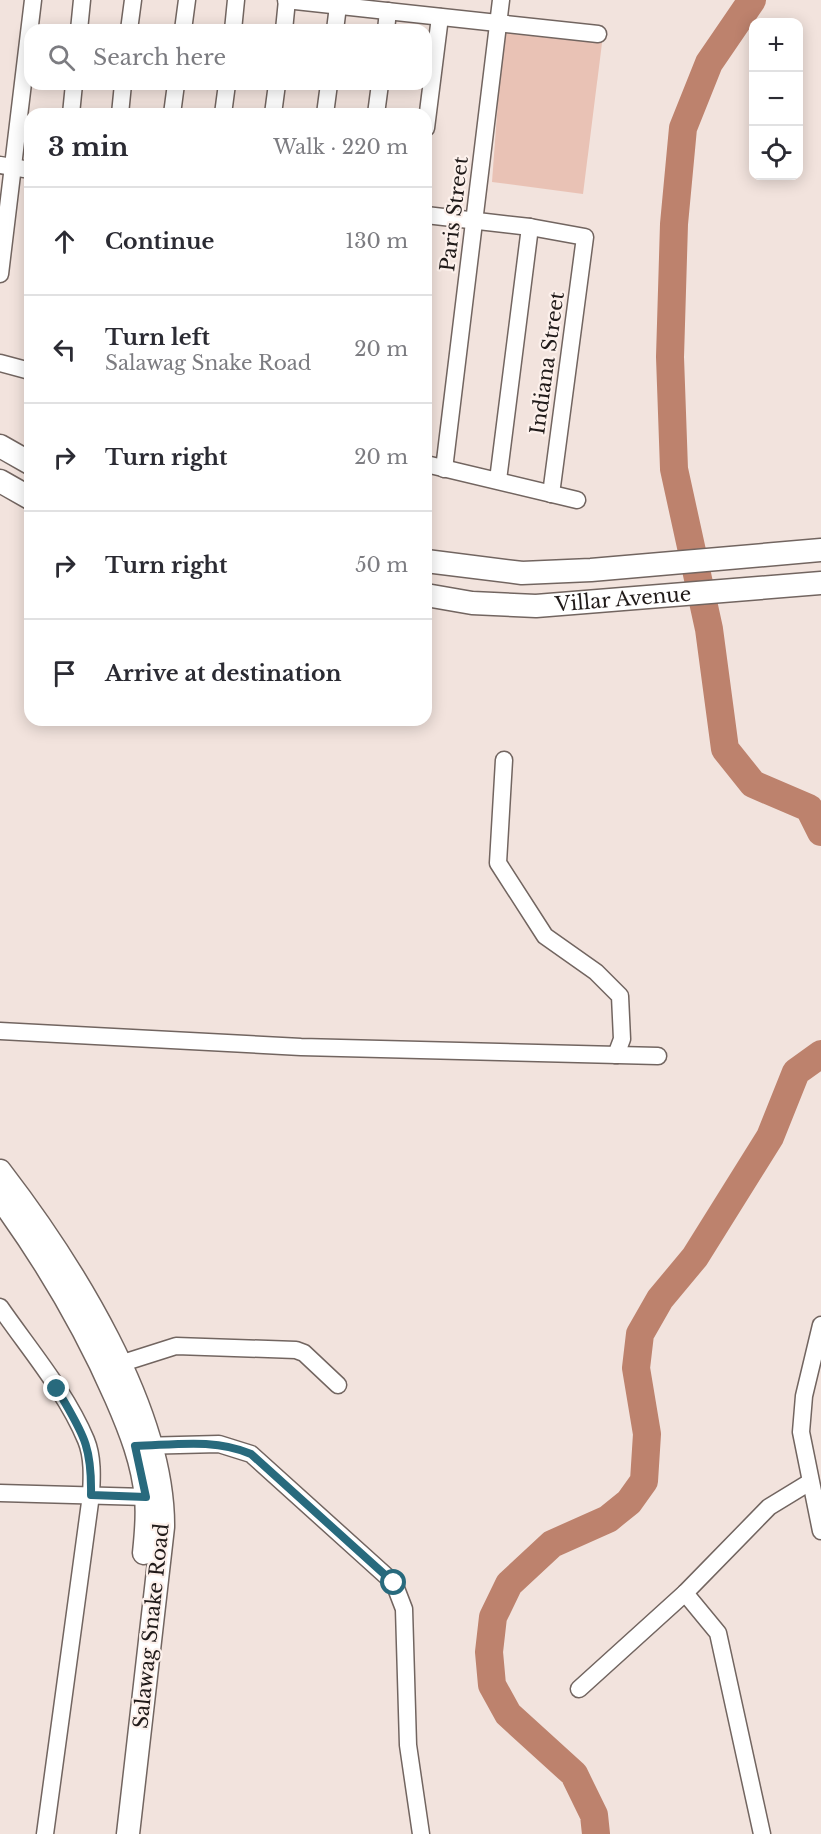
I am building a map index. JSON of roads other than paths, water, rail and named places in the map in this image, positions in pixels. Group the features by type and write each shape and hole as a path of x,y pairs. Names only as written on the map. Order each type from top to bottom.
{"main road":[{"path":"0,446 24,460"},
{"path":"0,481 24,495"},
{"name":"Villar Avenue","path":"432,562 522,573 591,570 812,550"},
{"name":"Villar Avenue","path":"432,596 472,603 536,606 593,604 814,584"},
{"name":"Salawag Snake Road","path":"0,1171 42,1227 112,1367 163,1498 163,1527 128,1834"},
{"name":"Salawag Snake Road","path":"0,1198 112,1367"},
{"name":"Salawag Snake Road","path":"112,1834 147,1526 142,1446"}],"street":[{"path":"30,24 33,0"},
{"path":"80,24 82,0"},
{"path":"130,24 133,0"},
{"path":"184,24 187,0"},
{"path":"233,24 236,0"},
{"path":"284,24 286,0 598,33"},
{"name":"Paris Street","path":"444,469 501,0"},
{"path":"336,24 338,6"},
{"path":"387,24 388,11"},
{"path":"432,80 440,17"},
{"path":"0,274 24,80"},
{"path":"72,108 73,90"},
{"path":"121,108 122,90"},
{"path":"173,108 175,90"},
{"path":"224,108 226,90"},
{"path":"274,108 276,90"},
{"path":"326,108 327,90"},
{"path":"377,108 379,90"},
{"path":"429,108 431,90"},
{"path":"432,216 530,226 498,480"},
{"name":"Indiana Street","path":"530,226 585,237 551,494"},
{"path":"0,363 24,369"},
{"path":"432,466 577,500"},
{"path":"504,760 498,863 545,936 596,972 620,996 622,1039 616,1055"},
{"path":"0,1031 301,1047 658,1056"},
{"path":"0,1307 57,1389 87,1441 92,1465 91,1495 45,1834"},
{"path":"821,1325 804,1396 801,1432 821,1531"},
{"path":"112,1367 176,1346 296,1350 304,1353 338,1384"},
{"path":"142,1446 219,1444 251,1454 394,1583 404,1609 408,1745 421,1834"},
{"path":"579,1689 684,1593 769,1508 810,1482"},
{"path":"0,1493 146,1497"},
{"path":"684,1593 718,1633 762,1834"}],"waterway":[{"path":"752,0 709,63 683,128 674,224 670,357 674,469 709,629 725,749 753,784 809,808 821,832"},
{"path":"596,1834 594,1815 574,1774 508,1714 492,1685 489,1652 493,1617 509,1584 552,1544 608,1519 629,1502 644,1481 647,1434 636,1368 640,1334 660,1299 695,1257 770,1137 796,1072 821,1054"}]}
